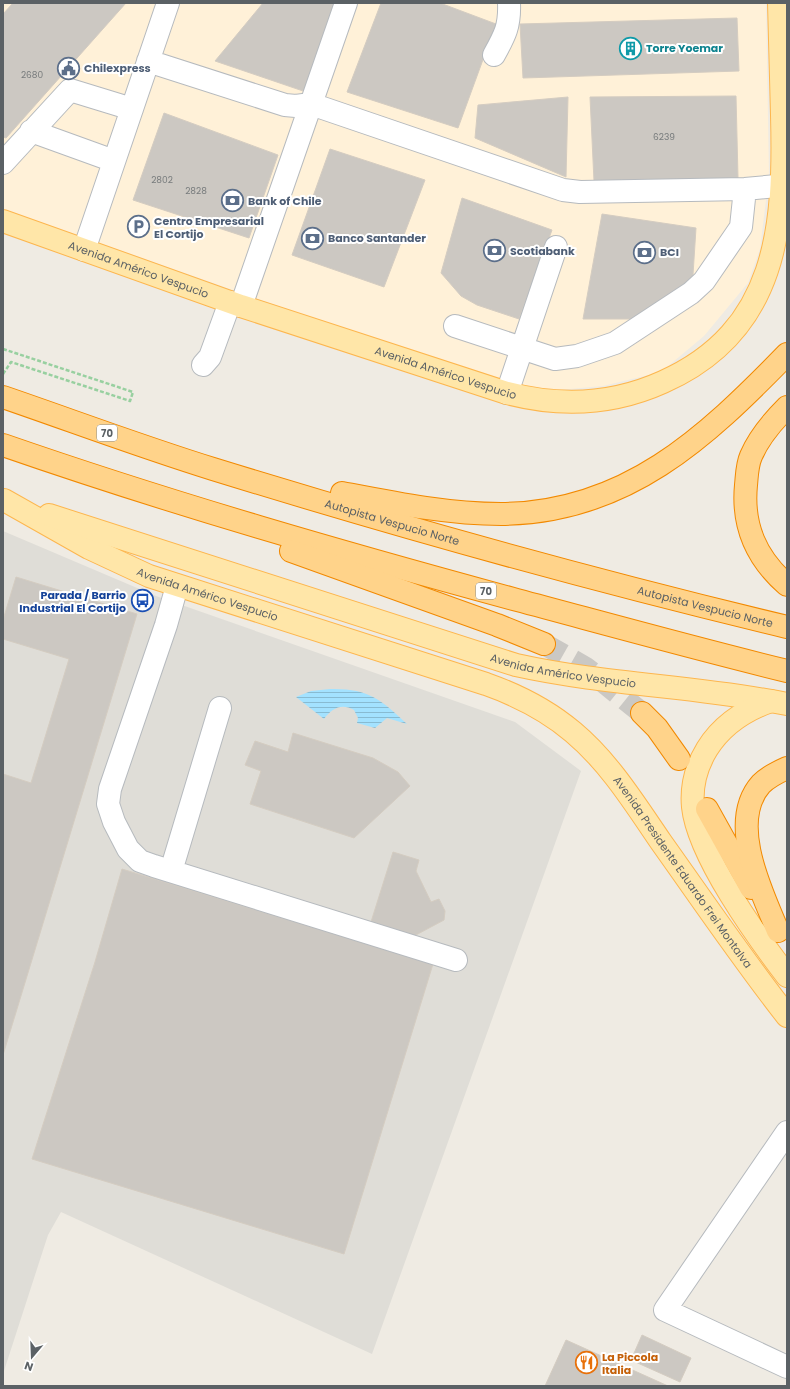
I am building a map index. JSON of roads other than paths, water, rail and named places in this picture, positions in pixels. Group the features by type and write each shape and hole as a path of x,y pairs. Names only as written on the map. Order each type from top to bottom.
{"highway":[{"path":"211,468 375,500 461,512 520,513 568,506 582,503 615,490 665,463 731,409 787,354"},
{"name":"Autopista Vespucio Norte","path":"3,397 211,468 534,561 787,627"},
{"path":"787,406 761,437 750,458 746,478 745,504 748,527 757,550 770,569 787,585"},
{"name":"70","path":"3,446 187,506 424,575 787,671"},
{"path":"187,506 294,552 497,625 544,644"},
{"path":"642,713 657,728 680,759"},
{"path":"782,938 754,869 748,844 748,829 750,809 756,792 762,784 787,768"},
{"path":"707,809 744,876 782,938"}],"main road":[{"path":"779,3 785,186"},
{"name":"Avenida Américo Vespucio","path":"3,221 235,304 506,393 539,401 599,402 621,397 654,386 672,378 700,361 716,348 734,329 750,306 763,282 775,244 785,186"},
{"name":"Avenida Américo Vespucio","path":"3,501 121,564 177,586 504,691 550,714 574,732"},
{"name":"Avenida Américo Vespucio","path":"3,501 516,665 587,678 779,703"},
{"path":"779,703 748,711 722,731 711,744 700,763 695,777 692,806 697,826 708,855 743,912 787,976"},
{"name":"Avenida Presidente Eduardo Frei Montalva","path":"574,732 593,751 622,787 715,919 787,1016"}],"lane":[{"path":"84,250 168,3"},
{"path":"203,365 210,357 235,304 311,104 346,3"},
{"path":"494,54 506,34 510,20 509,3"},
{"path":"148,60 285,105 296,106 311,104 563,190 580,192 785,186"},
{"path":"3,163 70,90 132,109"},
{"path":"31,131 114,161"},
{"path":"455,326 555,360 595,350 615,343 691,293 704,281 741,227 746,188"},
{"path":"506,393 556,247"},
{"path":"177,586 166,625 110,789 108,804 114,822 132,853 140,861 456,960"},
{"path":"171,871 220,708"},
{"path":"787,1132 665,1310 787,1367"}],"water":[{"path":"330,689 354,691 373,697 389,708 407,724 387,718 375,728 357,723 358,718 354,710 345,707 334,709 324,719 296,697 311,691"}],"tunnel":[{"path":"544,644 586,668 642,713"}],"place":[{"name":"Torre Yoemar","path":"630,48"},
{"name":"Chilexpress","path":"69,68"},
{"name":"Bank of Chile","path":"233,201"},
{"name":"Centro Empresarial El Cortijo","path":"138,227"},
{"name":"Banco Santander","path":"313,238"},
{"name":"Scotiabank","path":"495,251"},
{"name":"BCI","path":"645,252"},
{"name":"Parada / Barrio Industrial El Cortijo","path":"142,601"},
{"name":"La Piccola Italia","path":"586,1363"}]}
